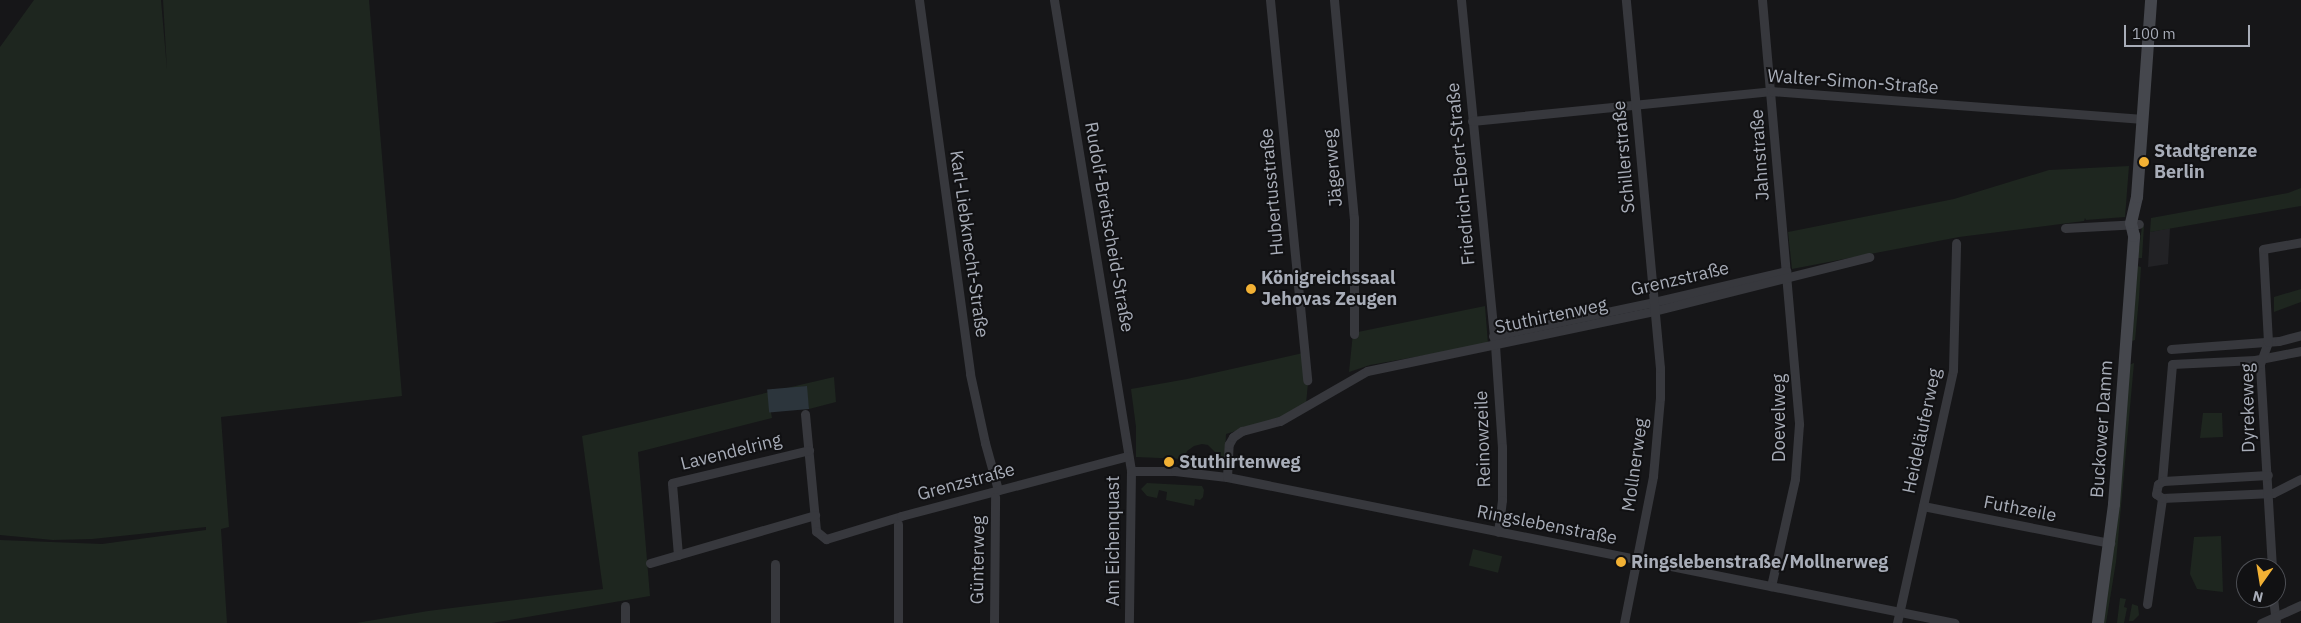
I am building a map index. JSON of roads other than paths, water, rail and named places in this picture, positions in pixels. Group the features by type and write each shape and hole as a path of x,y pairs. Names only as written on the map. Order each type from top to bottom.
{"main road":[{"name":"Buckower Damm","path":"2098,623 2110,543 2135,224 2140,210 2137,197 2151,0"}],"street":[{"name":"Karl-Liebknecht-Straße","path":"919,0 970,374 997,494"},
{"name":"Rudolf-Breitscheid-Straße","path":"1054,0 1119,388 1128,458"},
{"name":"Hubertusstraße","path":"1270,0 1307,380"},
{"name":"Jägerweg","path":"1334,0 1354,218 1354,334"},
{"name":"Friedrich-Ebert-Straße","path":"1462,0 1494,340"},
{"name":"Schillerstraße","path":"1626,0 1654,306"},
{"name":"Jahnstraße","path":"1762,0 1787,274"},
{"name":"Walter-Simon-Straße","path":"1472,121 1771,91 2143,119"},
{"path":"2066,228 2135,224"},
{"name":"Dyrekeweg","path":"2271,558 2268,475 2265,465 2261,387 2261,359 2268,342 2263,249 2301,242"},
{"name":"Heideläuferweg","path":"1897,623 1953,370 1956,243"},
{"name":"Stuthirtenweg","path":"1227,477 1229,444 1233,437 1242,432 1280,421 1367,371 1494,340 1869,257"},
{"name":"Doevelweg","path":"1771,586 1794,479 1798,448 1799,401 1787,274"},
{"name":"Mollnerweg","path":"1624,623 1653,476 1658,432 1660,368 1654,306"},
{"path":"2171,349 2268,342 2301,335"},
{"name":"Reinowzeile","path":"1494,340 1503,465 1502,500 1498,532"},
{"path":"2163,481 2172,364 2261,359 2301,351"},
{"name":"Lavendelring","path":"805,414 816,531"},
{"name":"Lavendelring","path":"678,555 672,483 809,450"},
{"name":"Grenzstraße","path":"816,531 821,538 831,539 901,516 997,494 1128,458"},
{"name":"Am Eichenquast","path":"1128,458 1131,471 1129,623"},
{"name":"Ringslebenstraße","path":"1131,471 1176,471 1227,477 1955,623"},
{"path":"2268,475 2163,481 2158,484 2156,492 2162,498 2274,493 2301,479"},
{"name":"Günterweg","path":"994,623 997,494"},
{"path":"2147,604 2162,498"},
{"name":"Futhzeile","path":"1923,506 2110,543"},
{"path":"650,562 815,515"},
{"path":"898,524 898,623"},
{"path":"775,564 775,623"},
{"path":"2261,623 2275,620 2301,605"},
{"path":"624,606 625,623"}],"place":[{"name":"Stadtgrenze Berlin","path":"2144,162"},
{"name":"Königreichssaal Jehovas Zeugen","path":"1251,289"},
{"name":"Stuthirtenweg","path":"1169,462"},
{"name":"Ringslebenstraße/Mollnerweg","path":"1621,562"}]}
